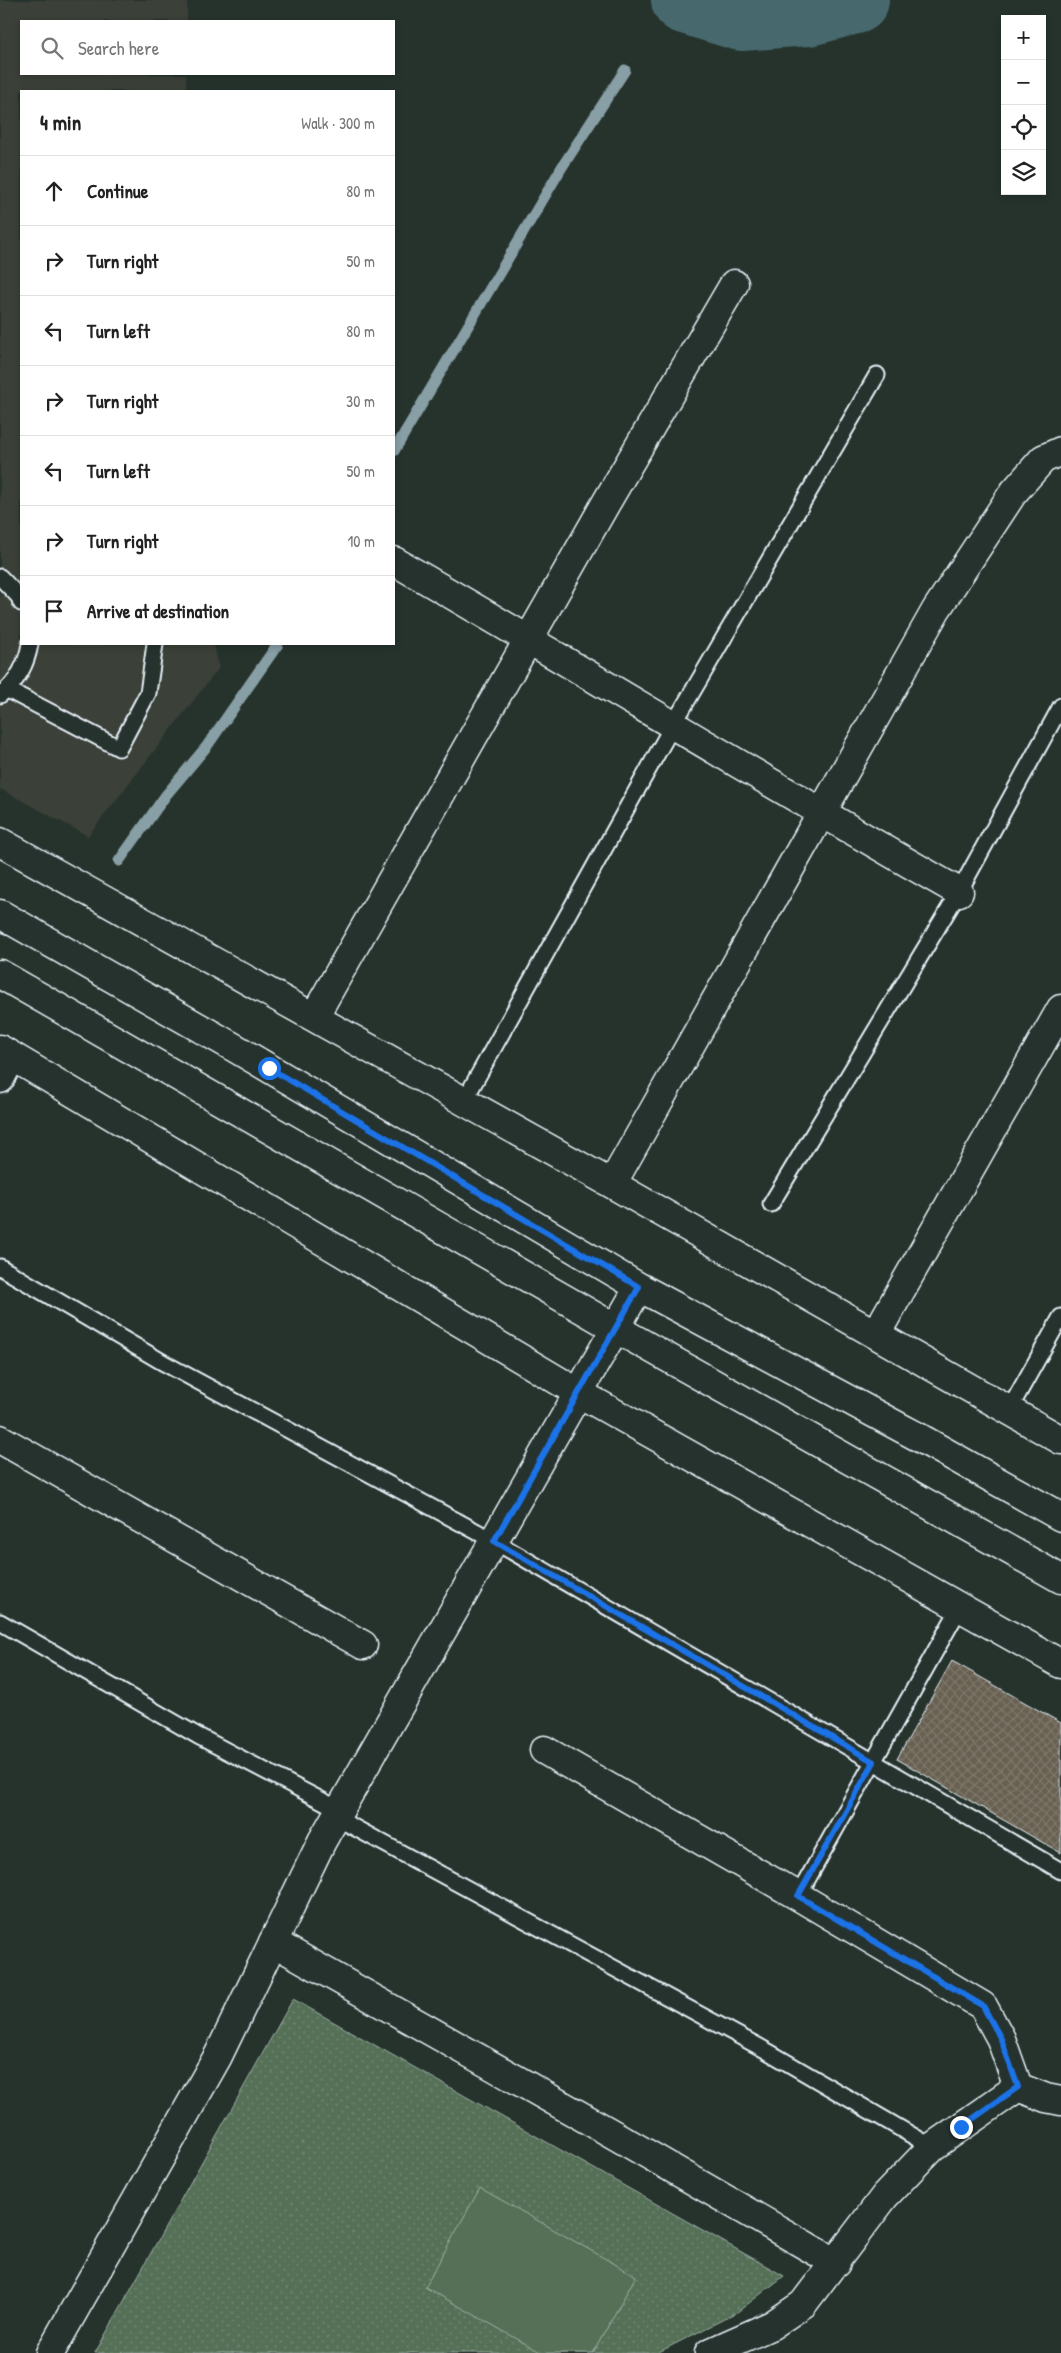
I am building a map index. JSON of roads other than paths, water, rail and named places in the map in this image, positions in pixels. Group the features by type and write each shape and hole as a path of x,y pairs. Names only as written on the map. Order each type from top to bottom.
{"street":[{"path":"314,1018 606,503 734,284"},
{"path":"612,1184 936,610 1013,493 1042,458 1061,451"},
{"path":"395,561 530,639 821,814 959,892"},
{"path":"0,842 612,1184 1061,1440"},
{"path":"0,914 244,1054 639,1287 920,1438 1061,1517"},
{"path":"0,974 615,1328 1061,1579"},
{"path":"876,1334 1061,1009"},
{"path":"4,1061 579,1393 1061,1664"},
{"path":"50,2353 218,2056 337,1813 639,1287"},
{"path":"0,1439 363,1645"},
{"path":"544,1750 798,1896 983,2006 1001,2039 1018,2087 1046,2098 1061,2101"},
{"path":"273,1942 836,2262"},
{"path":"708,2353 772,2325 803,2304 885,2196 932,2147 1018,2087"}],"lane":[{"path":"464,1101 673,725 877,375"},
{"path":"0,578 20,600"},
{"path":"30,645 22,670 4,693 119,748 148,693 155,645"},
{"path":"771,1204 959,892 1061,706"},
{"path":"0,1266 164,1363 494,1541 1061,1871"},
{"path":"1009,1410 1061,1317"},
{"path":"798,1896 960,1608"},
{"path":"0,1622 198,1736 768,2051 932,2147"}],"waterway":[{"path":"685,0 741,17 808,12 855,0"},
{"path":"395,449 562,167 625,70"},
{"path":"119,861 166,795 207,746 277,645"}]}
